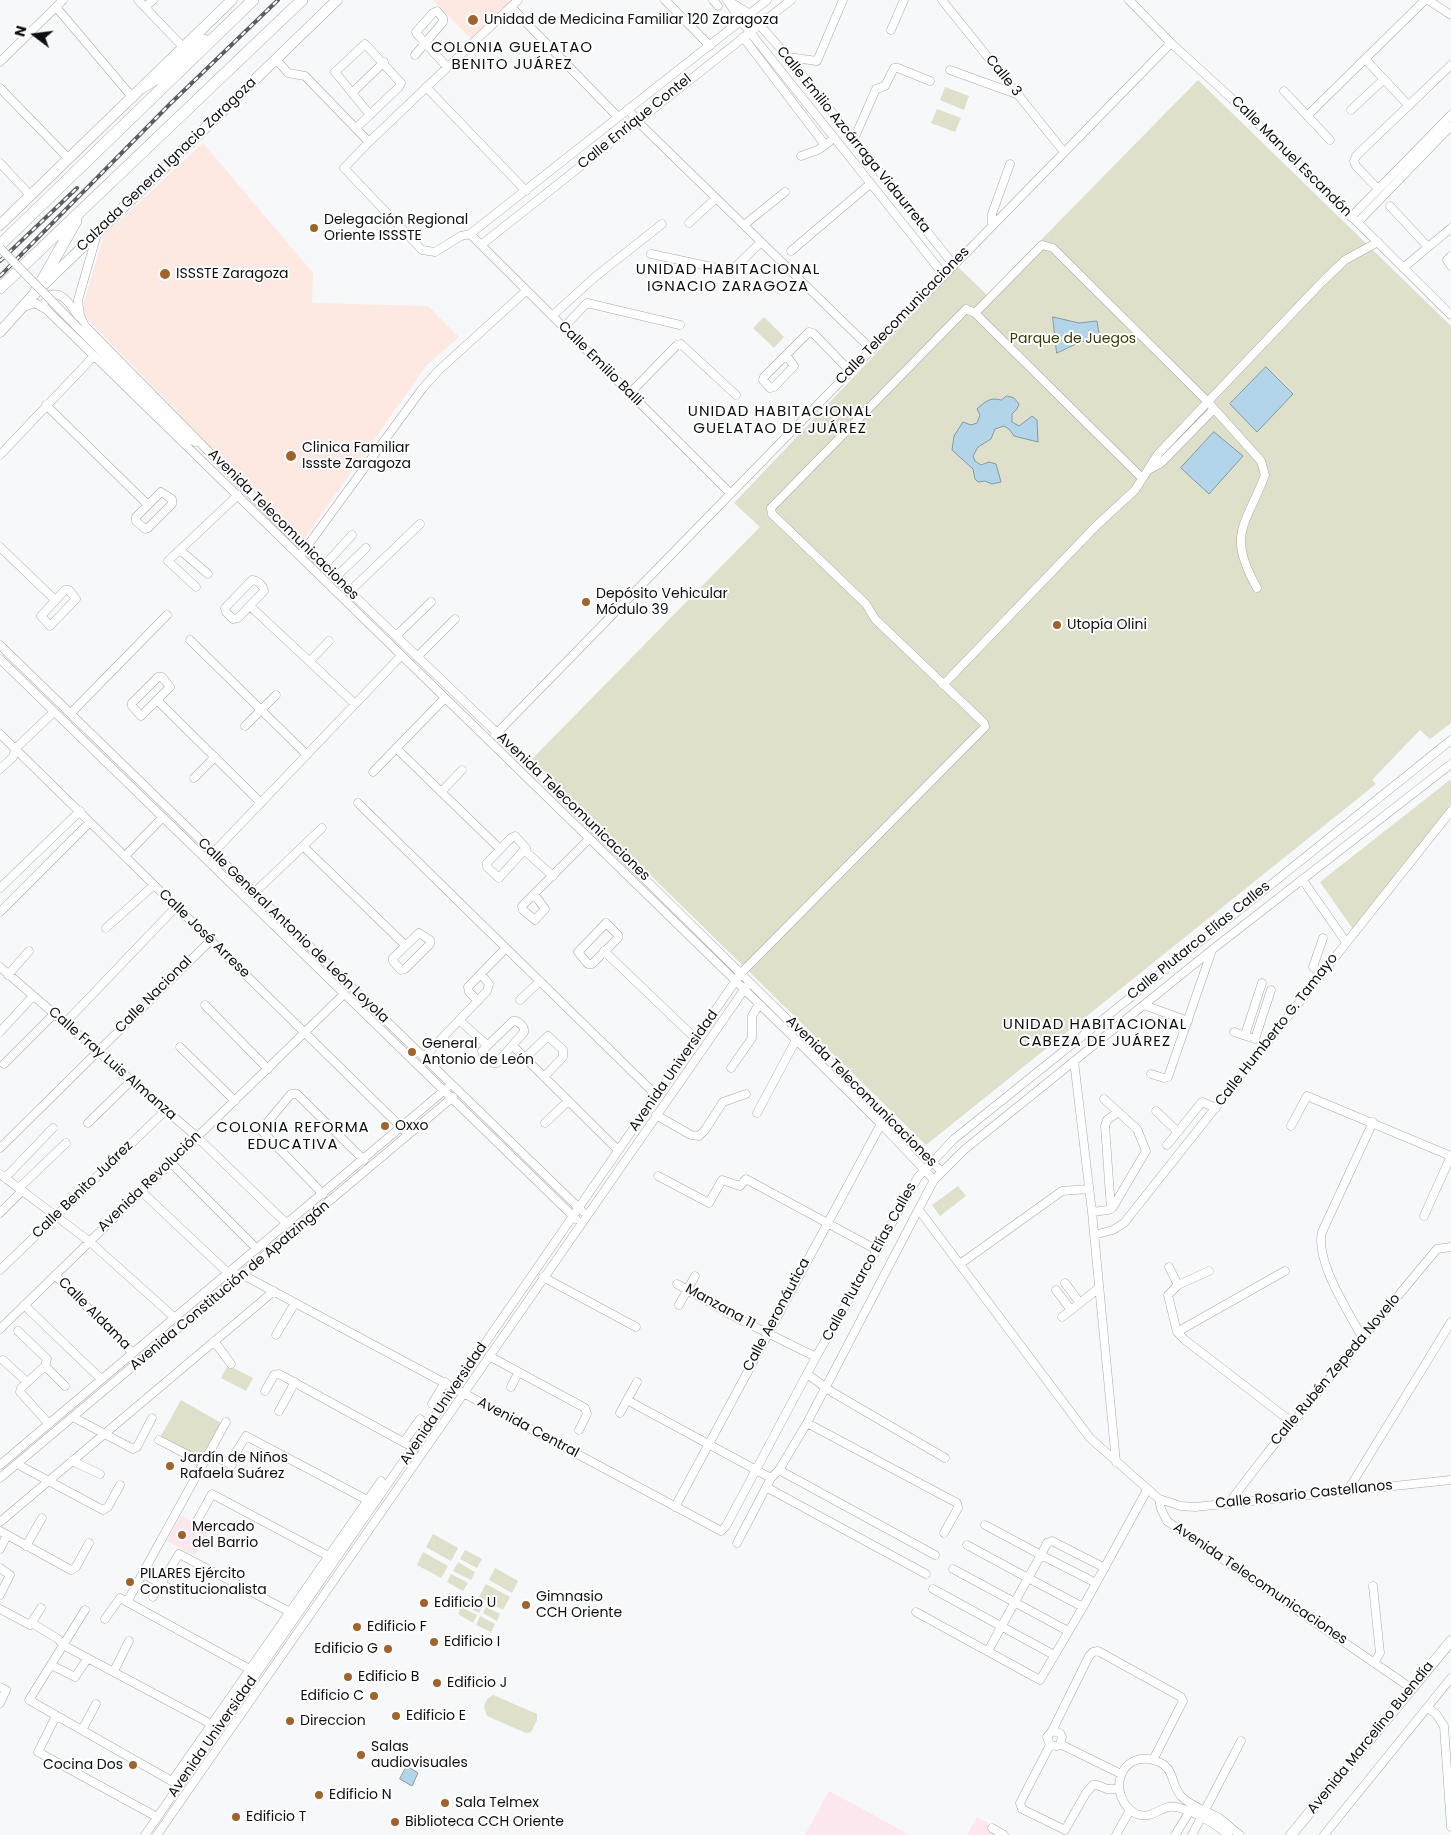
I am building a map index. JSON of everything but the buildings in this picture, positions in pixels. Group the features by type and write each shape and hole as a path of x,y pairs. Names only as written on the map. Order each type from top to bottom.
{"highway":[{"path":"0,247 253,0"},
{"name":"Calzada General Ignacio Zaragoza","path":"0,288 302,0"},
{"path":"143,88 234,19"},
{"path":"35,293 87,205"}],"main road":[{"path":"0,225 232,0"},
{"name":"Calzada General Ignacio Zaragoza","path":"0,332 35,293 337,0"},
{"name":"Avenida Marcelino Buendía","path":"1291,1835 1451,1640"}],"street":[{"path":"0,62 63,0"},
{"path":"138,0 184,48"},
{"path":"145,7 152,0"},
{"path":"276,59 288,73 305,76 369,142 518,0"},
{"path":"665,0 710,46"},
{"name":"Calle Emilio Azcárraga Vidaurreta","path":"727,0 750,14 788,57 953,264"},
{"name":"Calle Emilio Azcárraga Vidaurreta","path":"727,0 741,21 746,34 794,86 943,274"},
{"name":"Calle Enrique Contel","path":"369,142 344,168 422,250 435,252 461,236 470,234 767,0"},
{"name":"Calle Enrique Contel","path":"481,245 790,0"},
{"path":"788,57 817,61 843,0"},
{"path":"891,30 904,0"},
{"name":"Calle 3","path":"942,0 1064,152"},
{"name":"Calle Manuel Escandón","path":"1129,0 1171,43 1242,108 1451,315"},
{"path":"1307,116 1426,0 1451,15"},
{"path":"56,7 133,98"},
{"path":"511,7 618,117"},
{"path":"746,34 825,145"},
{"path":"415,55 426,43 447,67"},
{"name":"Calle Telecomunicaciones","path":"489,740 1171,43"},
{"path":"356,128 370,115 401,82 384,62 364,44 335,72 336,76 370,115"},
{"path":"1365,59 1409,106"},
{"path":"352,93 384,62"},
{"path":"1378,189 1356,166 1354,158 1451,65"},
{"path":"854,140 876,89 885,86 894,68 930,81"},
{"path":"950,70 1019,96"},
{"path":"1351,110 1384,79"},
{"path":"789,97 794,86"},
{"path":"426,87 526,191"},
{"path":"0,88 69,159"},
{"path":"1284,92 1330,140"},
{"path":"628,109 637,121 871,349"},
{"path":"1355,220 1432,140 1451,115"},
{"path":"824,125 835,116"},
{"path":"1355,220 1378,189 1432,140 1451,126"},
{"path":"801,156 818,150 834,138"},
{"path":"0,163 31,196"},
{"path":"992,226 992,214 1010,164"},
{"path":"791,251 870,184"},
{"path":"744,224 785,192"},
{"path":"689,223 716,198"},
{"path":"888,206 900,198"},
{"path":"1390,206 1428,247"},
{"path":"552,316 595,277 662,224"},
{"path":"81,320 78,300 94,242 101,228"},
{"path":"1404,268 1451,228"},
{"name":"Calle Emilio Balli","path":"470,234 730,493"},
{"path":"651,254 731,271 761,242"},
{"path":"943,684 1096,526 1135,490 1158,454 1335,269 1354,254 1378,242"},
{"path":"1142,478 975,313 1042,245 1049,245 1208,402 1264,468 1265,476 1242,523 1240,535 1242,555 1257,588"},
{"name":"Avenida Telecomunicaciones","path":"0,247 78,329 183,434 195,454"},
{"path":"1451,256 1447,262 1451,266"},
{"path":"303,553 432,377 526,291"},
{"name":"Avenida Telecomunicaciones","path":"934,1180 881,1124 796,1040 401,656 303,553 202,445 81,320 67,300 57,294 51,294 46,298 47,310 94,356 238,495 303,553 324,566 336,577 742,973 942,1172"},
{"path":"563,328 587,302 680,325"},
{"path":"20,309 35,303 47,310"},
{"name":"Avenida Universidad","path":"146,1835 175,1783 193,1766 215,1726 332,1559 343,1550 742,973 984,729 984,723 875,619 866,604 776,518 770,510 963,310 966,309 975,313"},
{"path":"786,355 808,333 812,332 850,371"},
{"path":"630,393 681,344 736,395"},
{"path":"0,455 94,356"},
{"path":"46,405 148,505"},
{"path":"1148,470 1161,463 1214,409"},
{"name":"Avenida Telecomunicaciones","path":"183,434 202,445"},
{"path":"162,492 172,500 171,505 146,529 136,518 148,505 162,492"},
{"path":"196,587 168,561 238,495"},
{"path":"350,592 420,524"},
{"path":"324,566 352,535"},
{"path":"0,547 55,600"},
{"path":"336,577 366,548"},
{"path":"180,550 208,574"},
{"path":"183,574 193,563"},
{"path":"252,580 255,580 264,590 250,606 235,620 224,609 252,580"},
{"path":"66,589 77,597 50,626 41,617 55,600 66,589"},
{"path":"396,636 431,602"},
{"path":"250,606 355,704"},
{"path":"71,713 166,615"},
{"path":"417,657 455,619"},
{"path":"190,640 307,755"},
{"path":"310,662 329,641"},
{"name":"Calle General Antonio de León Loyola","path":"0,644 254,894 587,1216"},
{"path":"213,853 401,656"},
{"name":"Calle General Antonio de León Loyola","path":"0,659 343,995 581,1224"},
{"path":"160,676 170,687 158,701 141,716 131,704 160,676"},
{"path":"244,726 276,695"},
{"path":"373,772 445,698"},
{"path":"158,701 261,803"},
{"path":"0,769 13,757 16,748 54,712"},
{"name":"Calle José Arrese","path":"0,734 408,1135"},
{"name":"Calle Plutarco Elías Calles","path":"721,1531 726,1526 807,1374 924,1168 954,1139 1451,740"},
{"path":"506,756 504,749 511,747"},
{"path":"396,748 500,849"},
{"path":"194,778 215,757"},
{"name":"Calle Plutarco Elías Calles","path":"737,1543 771,1478 779,1470 807,1423 934,1180 964,1150 1074,1060 1302,879 1451,764"},
{"path":"441,792 462,770"},
{"path":"358,803 656,1095"},
{"path":"0,888 80,811"},
{"name":"Calle Humberto G. Tamayo","path":"1094,1235 1113,1230 1124,1223 1451,811"},
{"path":"125,856 162,818"},
{"path":"0,912 90,822"},
{"path":"254,894 322,828"},
{"path":"513,836 525,845 525,851 499,878 486,865 513,836"},
{"path":"534,894 589,838"},
{"path":"304,847 405,945"},
{"path":"525,851 553,876"},
{"path":"1302,879 1346,942"},
{"path":"106,928 154,885"},
{"path":"65,1023 177,906"},
{"path":"606,923 618,937 604,951 589,965 578,953 606,923"},
{"path":"419,933 423,934 430,943 403,970 392,960 405,945 419,933"},
{"path":"1322,974 1313,967 1323,938"},
{"name":"Calle Nacional","path":"0,1148 211,940"},
{"path":"478,1001 468,989 506,948"},
{"path":"1151,1074 1164,1078 1168,1077 1213,950"},
{"path":"3,972 29,951"},
{"path":"604,951 696,1039"},
{"path":"1181,955 1190,968"},
{"name":"Calle Fray Luis Almanza","path":"3,972 198,1137 287,1224"},
{"path":"424,1057 488,991 489,986 481,974"},
{"path":"520,1000 540,981"},
{"name":"Avenida Universidad","path":"157,1835 750,981"},
{"path":"1245,1035 1262,983"},
{"path":"1255,1039 1272,990"},
{"name":"Avenida Revolución","path":"0,1329 343,995"},
{"path":"0,1032 33,996"},
{"path":"731,1068 752,1038 752,1016 759,1004"},
{"path":"204,1005 268,1069"},
{"path":"1144,1005 1188,1021"},
{"path":"4,1064 54,1014"},
{"path":"459,1020 487,1045"},
{"path":"514,1020 525,1031 513,1046 494,1064 482,1053 487,1045 514,1020"},
{"path":"1234,1032 1267,1044"},
{"path":"525,1058 546,1037 550,1037 565,1053 544,1077"},
{"path":"757,1113 796,1040"},
{"path":"513,1046 618,1150"},
{"path":"180,1047 235,1101"},
{"path":"1074,1060 1092,1212 1116,1462"},
{"path":"88,1123 132,1080"},
{"name":"Avenida Constitución de Apatzingán","path":"0,1465 451,1085"},
{"name":"Avenida Constitución de Apatzingán","path":"0,1478 459,1092"},
{"path":"323,1194 261,1130 291,1094 297,1094 364,1160"},
{"path":"656,1115 691,1135 699,1136 723,1102 746,1094"},
{"path":"1291,1126 1307,1096 1451,1156 1424,1216"},
{"path":"1092,1212 1111,1209 1146,1151 1137,1130 1104,1099"},
{"path":"545,1124 568,1101"},
{"path":"1168,1145 1202,1102 1216,1108"},
{"name":"Calle Benito Juárez","path":"0,1270 166,1110"},
{"path":"1156,1111 1178,1132"},
{"path":"1111,1209 1105,1126 1108,1120 1117,1113"},
{"path":"1363,1339 1328,1270 1320,1242 1322,1232 1373,1122"},
{"name":"Calle Aeronáutica","path":"675,1507 881,1124"},
{"path":"53,1128 3,1176 89,1241 175,1318"},
{"path":"0,1212 66,1143"},
{"path":"171,1163 257,1249"},
{"path":"658,1176 709,1203 722,1180 740,1186 746,1179 878,1250"},
{"path":"960,1264 1062,1191 1089,1189"},
{"path":"142,1192 228,1273"},
{"path":"919,1210 1090,1438 1147,1490 1159,1498"},
{"name":"Calle Rubén Zepeda Novelo","path":"1228,1504 1437,1249 1451,1246"},
{"path":"1169,1267 1178,1285"},
{"path":"1209,1271 1178,1285 1168,1295 1177,1332 1293,1423"},
{"path":"1177,1332 1285,1271"},
{"name":"Avenida Central","path":"228,1273 243,1275 274,1291 721,1531"},
{"name":"Calle Aldama","path":"55,1275 134,1353"},
{"path":"679,1305 694,1276"},
{"path":"543,1277 636,1326"},
{"path":"1065,1283 1080,1303"},
{"name":"Manzana 11","path":"677,1284 816,1358"},
{"path":"1062,1317 1099,1288"},
{"path":"1056,1290 1071,1310"},
{"path":"0,1522 274,1291"},
{"path":"276,1335 295,1303"},
{"path":"24,1305 101,1379"},
{"path":"1348,1490 1451,1322"},
{"path":"18,1331 46,1358 45,1366 27,1382 20,1392 49,1424"},
{"path":"214,1341 231,1364"},
{"path":"488,1356 585,1408 587,1414 579,1430"},
{"path":"3,1360 27,1382"},
{"path":"45,1366 65,1386"},
{"path":"511,1387 518,1373"},
{"path":"266,1391 275,1374 295,1382 414,1448"},
{"path":"807,1374 825,1387 945,1458"},
{"path":"279,1411 295,1382"},
{"path":"432,1404 444,1382"},
{"path":"620,1413 636,1382"},
{"path":"627,1400 771,1478"},
{"path":"73,1417 135,1448 152,1418"},
{"path":"404,1442 420,1419"},
{"path":"128,1602 226,1422"},
{"path":"807,1423 957,1503 958,1508 944,1533"},
{"path":"209,1453 231,1465 246,1436 375,1504"},
{"path":"160,1440 203,1463"},
{"path":"72,1461 100,1474"},
{"path":"17,1464 103,1510 108,1507 120,1485"},
{"path":"779,1470 935,1556"},
{"name":"Calle Rosario Castellanos","path":"1159,1498 1181,1506 1228,1504 1451,1480"},
{"path":"105,1619 118,1599 128,1602 254,1671 290,1612 332,1559 381,1481"},
{"path":"766,1487 926,1574"},
{"path":"916,1612 1040,1680 1105,1568 1147,1490"},
{"path":"197,1521 212,1494 332,1559"},
{"name":"Avenida Telecomunicaciones","path":"1159,1498 1160,1509 1168,1522 1411,1688"},
{"path":"26,1546 42,1518"},
{"path":"985,1525 1041,1556 1096,1583"},
{"path":"0,1549 4,1533 72,1570 76,1567 89,1543"},
{"path":"988,1651 1047,1543 1052,1542 1105,1568"},
{"path":"967,1545 1083,1607"},
{"path":"343,1550 351,1554"},
{"path":"153,1597 179,1554 290,1612"},
{"path":"0,1568 10,1576 0,1595"},
{"path":"953,1569 1068,1631"},
{"path":"142,1574 169,1588"},
{"path":"1373,1586 1380,1653 1374,1663"},
{"path":"933,1589 1054,1655"},
{"path":"32,1623 41,1608"},
{"path":"0,1609 30,1625 32,1623 58,1638 63,1645 215,1726 175,1783 29,1700 51,1665 63,1645 85,1610"},
{"path":"114,1671 129,1641"},
{"path":"1121,1774 1056,1746 1046,1737 1055,1731 1056,1722 1089,1656 1093,1652 1098,1651 1181,1697 1183,1701 1153,1760"},
{"path":"51,1665 76,1677 88,1658"},
{"name":"Avenida Marcelino Buendía","path":"1324,1835 1451,1678"},
{"path":"0,1687 6,1690 0,1702"},
{"path":"82,1730 96,1704"},
{"path":"1428,1708 1436,1714 1444,1726 1451,1827"},
{"path":"56,1716 38,1752 157,1817"},
{"path":"1055,1731 1062,1737 1020,1806 1061,1829 1066,1829 1086,1793 1093,1786 1118,1789"},
{"path":"1192,1835 1241,1741"},
{"path":"1228,1835 1202,1814 1183,1798 1178,1792 1167,1767 1144,1758 1132,1762 1121,1774 1118,1789 1121,1799 1130,1810 1142,1816 1155,1814 1168,1807 1190,1811 1202,1814 1219,1819 1240,1835"},
{"path":"193,1766 200,1772"},
{"path":"1116,1835 1130,1810"},
{"path":"1175,1835 1190,1811"},
{"path":"992,1828 1004,1835"}],"shaded area":[{"name":"Unidad de Medicina Familiar 120 Zaragoza","path":"433,0 515,0 472,40"},
{"name":"Clinica Familiar Issste Zaragoza","path":"203,143 313,273 312,303 428,306 459,337 426,366 302,542 81,312 104,235"},
{"path":"181,1515 209,1531 195,1556 167,1541"},
{"path":"829,1791 868,1812 909,1835 805,1835"},
{"path":"977,1817 1010,1835 967,1835"}],"green space":[{"name":"Utopía Olini","path":"1198,80 1451,326 1451,723 1430,739 1420,730 1372,780 1376,784 926,1145 532,759 760,527 734,503 958,267 987,295"},
{"path":"945,87 969,96 964,110 940,100"},
{"path":"937,109 961,118 955,132 931,123"},
{"path":"764,317 784,337 774,348 753,328"},
{"path":"1451,779 1451,804 1355,932 1320,882"},
{"path":"958,1186 966,1196 940,1216 932,1205"},
{"path":"228,1365 253,1378 246,1391 221,1378"},
{"path":"181,1400 223,1424 203,1460 161,1436"},
{"path":"433,1534 458,1548 451,1561 426,1547"},
{"path":"465,1550 482,1559 477,1568 460,1559"},
{"path":"423,1552 448,1566 441,1578 417,1565"},
{"path":"458,1562 475,1572 471,1580 453,1571"},
{"path":"495,1568 518,1581 512,1593 489,1580"},
{"path":"451,1574 468,1583 463,1591 447,1582"},
{"path":"486,1584 510,1597 503,1610 479,1597"},
{"path":"467,1597 483,1605 479,1613 463,1605"},
{"path":"461,1607 477,1615 473,1623 458,1614"},
{"path":"486,1607 500,1614 497,1621 483,1613"},
{"path":"480,1616 495,1624 491,1632 476,1625"},
{"path":"493,1695 537,1714 537,1720 531,1732 526,1733 487,1716 484,1706 488,1698"}],"water":[{"path":"1053,317 1079,323 1097,321 1100,339 1080,342 1057,353"},
{"path":"1266,367 1293,394 1257,432 1230,404"},
{"path":"1007,396 1014,398 1019,404 1012,414 1012,422 1019,426 1032,416 1037,420 1038,442 1014,436 1004,426 995,429 991,439 978,447 973,456 975,461 981,465 989,462 996,464 1001,482 992,484 985,481 978,482 975,479 973,469 952,450 954,436 963,422 971,425 977,423 980,415 977,409 988,400 1001,400"},
{"path":"1214,432 1243,456 1209,494 1181,468"},
{"path":"407,1766 418,1773 412,1786 400,1779"}],"railway":[{"path":"0,276 170,104 278,0"},
{"path":"0,261 77,188"}],"place":[{"name":"Unidad de Medicina Familiar 120 Zaragoza","path":"473,20"},
{"name":"Delegación Regional Oriente ISSSTE","path":"314,228"},
{"name":"ISSSTE Zaragoza","path":"165,274"},
{"name":"Clinica Familiar Issste Zaragoza","path":"291,456"},
{"name":"Depósito Vehicular Módulo 39","path":"586,602"},
{"name":"Utopía Olini","path":"1057,625"},
{"name":"General Antonio de León","path":"412,1052"},
{"name":"Oxxo","path":"385,1126"},
{"name":"Jardín de Niños Rafaela Suárez","path":"170,1466"},
{"name":"Mercado del Barrio","path":"182,1535"},
{"name":"PILARES Ejército Constitucionalista","path":"130,1582"},
{"name":"Edificio U","path":"424,1603"},
{"name":"Gimnasio CCH Oriente","path":"526,1605"},
{"name":"Edificio F","path":"357,1627"},
{"name":"Edificio I","path":"434,1642"},
{"name":"Edificio G","path":"388,1649"},
{"name":"Edificio B","path":"348,1677"},
{"name":"Edificio J","path":"437,1683"},
{"name":"Edificio C","path":"374,1696"},
{"name":"Edificio E","path":"396,1716"},
{"name":"Direccion","path":"290,1721"},
{"name":"Salas audiovisuales","path":"361,1755"},
{"name":"Cocina Dos","path":"133,1765"},
{"name":"Edificio N","path":"319,1795"},
{"name":"Sala Telmex","path":"445,1803"},
{"name":"Edificio T","path":"236,1817"},
{"name":"Biblioteca CCH Oriente","path":"395,1822"}],"district":[{"name":"COLONIA GUELATAO BENITO JUÁREZ","path":"512,56"},
{"name":"UNIDAD HABITACIONAL IGNACIO ZARAGOZA","path":"728,278"},
{"name":"UNIDAD HABITACIONAL GUELATAO DE JUÁREZ","path":"780,420"},
{"name":"UNIDAD HABITACIONAL CABEZA DE JUÁREZ","path":"1095,1034"},
{"name":"COLONIA REFORMA EDUCATIVA","path":"293,1136"}],"park label":[{"name":"Parque de Juegos","path":"1073,339"}]}
